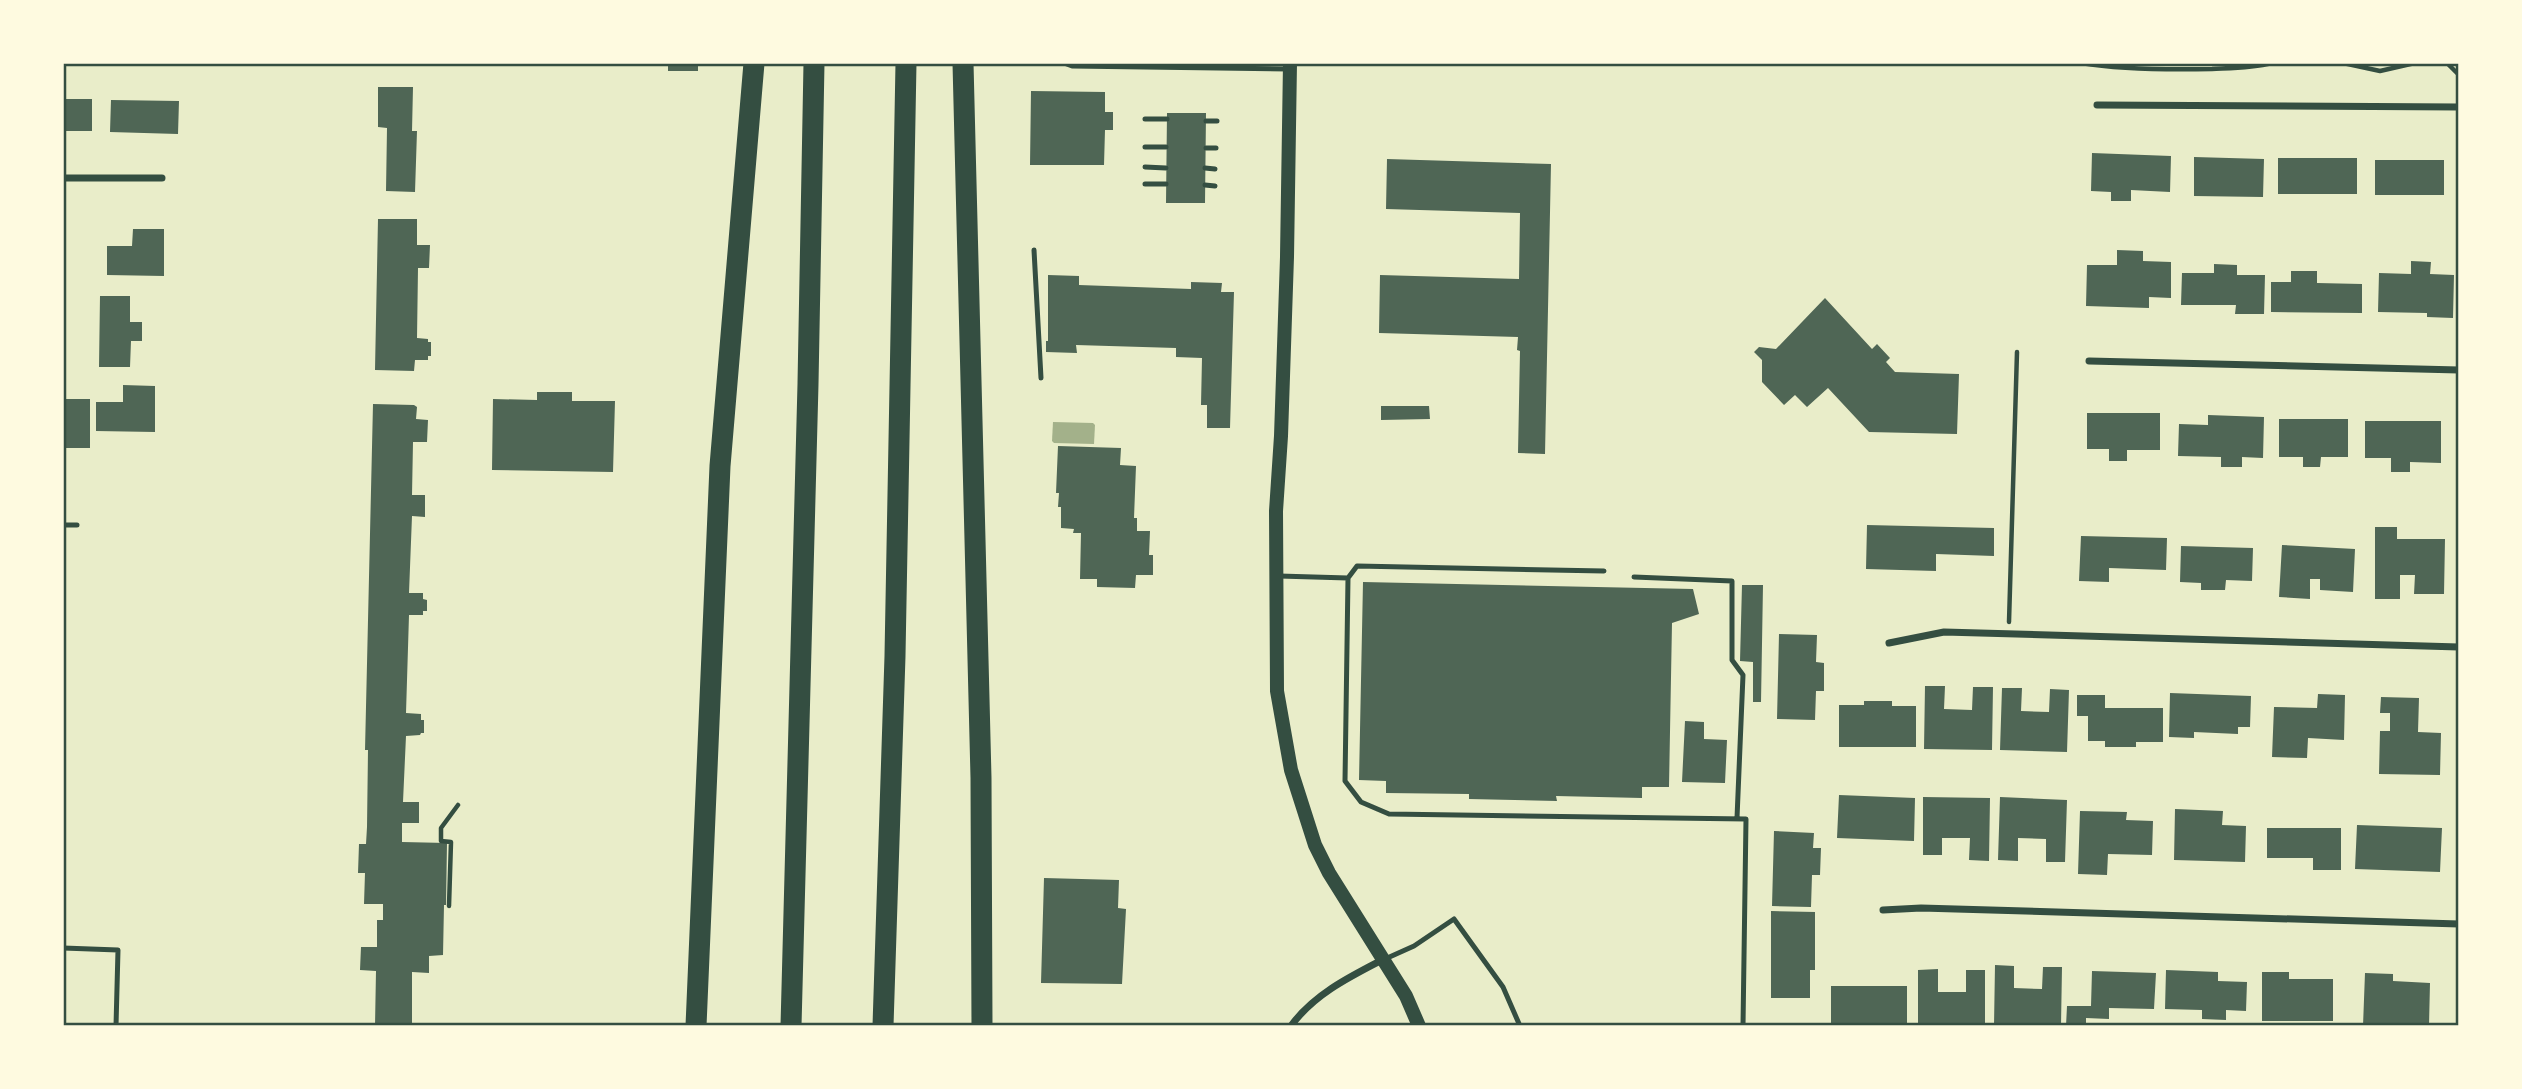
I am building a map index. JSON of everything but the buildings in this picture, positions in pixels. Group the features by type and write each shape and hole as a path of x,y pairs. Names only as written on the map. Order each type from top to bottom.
{"highway":[{"path":"696,1026 720,466 754,63"},
{"path":"791,1026 814,63"},
{"path":"883,1026 895,642 906,63"},
{"path":"963,63 981,778 982,1026"}],"main road":[{"path":"1290,66 1287,257 1276,511 1277,691 1291,771 1315,845 1406,996 1419,1026"}],"street":[{"path":"2097,105 2459,107"},
{"path":"63,178 162,178"},
{"path":"2089,361 2459,370"},
{"path":"1889,643 1944,632 2459,647"},
{"path":"1883,910 1921,908 2459,924"},
{"path":"1291,1026 1299,1015 1345,979 1382,960"}],"lane":[{"path":"1064,63 1072,66 1290,66"},
{"path":"1145,119 1167,119"},
{"path":"1206,121 1217,121"},
{"path":"1145,147 1167,147"},
{"path":"1206,148 1216,148"},
{"path":"1144,167 1166,168"},
{"path":"1205,168 1215,169"},
{"path":"1144,184 1166,184"},
{"path":"1205,186 1215,186"},
{"path":"1034,250 1041,378"},
{"path":"63,524 77,525"},
{"path":"1604,571 1357,566 1348,578 1345,781 1361,802 1389,814 1746,818 1743,1026"},
{"path":"1275,576 1348,578"},
{"path":"1634,577 1732,581 1732,660 1743,675 1737,818"},
{"path":"1382,960 1414,946 1454,919 1503,987 1520,1026"},
{"path":"63,948 118,950 116,1026"}],"path":[{"path":"2081,63 2182,70 2257,67 2272,63"},
{"path":"2343,63 2380,71 2415,63"},
{"path":"2447,63 2459,75"},
{"path":"2009,634 2017,352"},
{"path":"449,906 451,842 441,841 441,828 458,805"}],"shaded area":[{"path":"1053,422 1093,423 1094,444 1054,443"}]}
